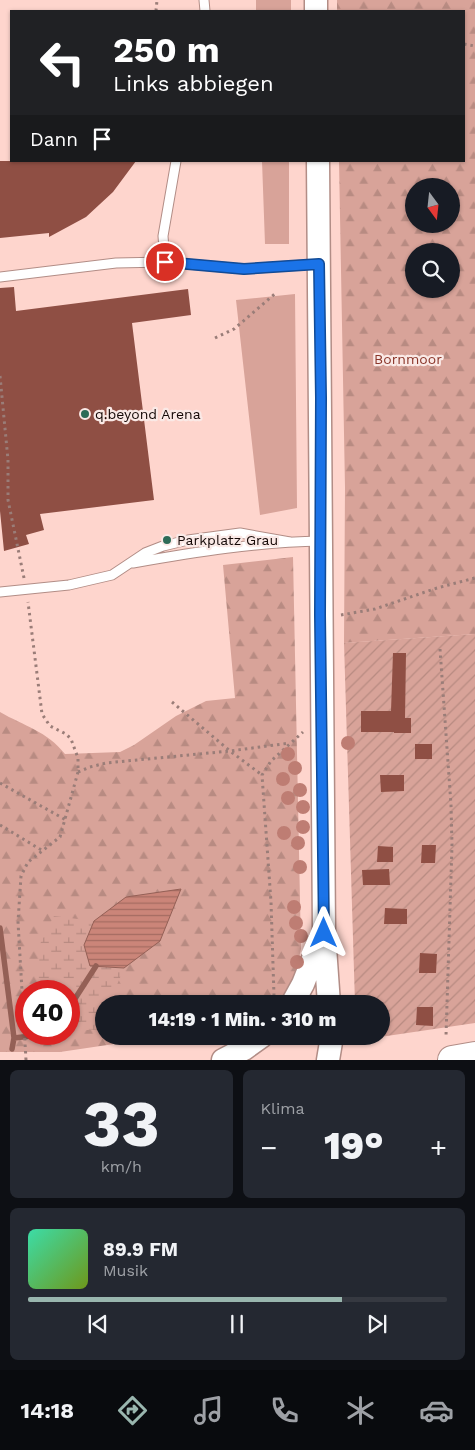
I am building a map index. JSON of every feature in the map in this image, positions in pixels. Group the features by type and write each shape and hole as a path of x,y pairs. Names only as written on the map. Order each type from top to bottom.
{"main road":[{"path":"449,1048 475,1056"}],"street":[{"path":"318,162 324,933 328,995"},
{"path":"289,995 309,972 324,933"},
{"path":"223,1060 250,1045"},
{"path":"328,1060 330,1045"}],"lane":[{"path":"165,262 164,236 176,162"},
{"path":"0,277 116,263 165,262 244,269 319,264"},
{"path":"0,592 69,585 112,574 145,553 188,540 240,533 290,542"},
{"path":"128,564 185,554 290,542 321,541"}],"path":[{"path":"215,338 234,329 277,292"},
{"path":"0,376 8,460 8,500 26,589 42,714 50,726 66,734 71,739 78,758 78,772 60,837 28,862 21,876 18,922 26,1060"},
{"path":"349,615 375,609 436,588 475,578"},
{"path":"440,649 452,845 449,1048"},
{"path":"172,702 230,751 262,775"},
{"path":"282,995 271,902 262,775 271,761 299,736"},
{"path":"78,772 106,763 291,743"},
{"path":"0,783 66,820"},
{"path":"0,825 43,852"}],"green space":[{"path":"256,0 291,0 291,10 256,10"},
{"name":"Bornmoor","path":"337,0 475,0 475,634 344,643 345,488 339,162 465,162 465,10 337,10"},
{"path":"262,162 289,162 289,244 265,244"},
{"path":"295,294 297,508 260,515 236,300"},
{"path":"293,557 301,949 293,984 286,995 95,995 95,1045 107,1045 60,1052 0,1052 0,712 43,734 65,754 120,752 134,745 176,716 206,701 235,698 223,565"},
{"path":"475,634 475,1023 390,1036 390,995 355,995 344,643"},
{"path":"54,916 94,921 84,945 90,966 124,968 113,995 95,995 95,1030 80,1030 80,980 38,980 40,944"}],"shaded area":[{"path":"181,889 160,941 124,968 90,966 84,945 94,921 126,897"}],"building":[{"path":"0,161 135,162 113,192 86,217 49,237 49,233 0,238"},
{"name":"q.beyond Arena","path":"14,287 16,311 188,289 191,315 132,323 154,500 40,514 44,530 26,535 29,544 4,551 0,511 0,288"},
{"path":"393,653 406,653 405,718 411,718 411,733 361,732 361,711 391,711"},
{"path":"415,744 432,744 432,759 415,759"},
{"path":"380,775 404,775 404,791 381,792"},
{"path":"422,845 436,845 435,863 421,863"},
{"path":"378,846 393,847 393,862 377,862"},
{"path":"389,869 390,885 363,885 362,870"},
{"path":"385,908 407,909 407,924 384,924"},
{"path":"420,953 437,954 436,973 419,973"},
{"path":"417,1007 433,1007 433,1026 416,1025"}],"waterway":[{"path":"0,928 14,1038 12,1049"},
{"path":"80,991 96,966"}],"place":[{"name":"q.beyond Arena","path":"85,414"},
{"name":"Parkplatz Grau","path":"167,540"}],"route":[{"path":"165,262 244,269 319,264 321,398 320,615 324,933"}]}
